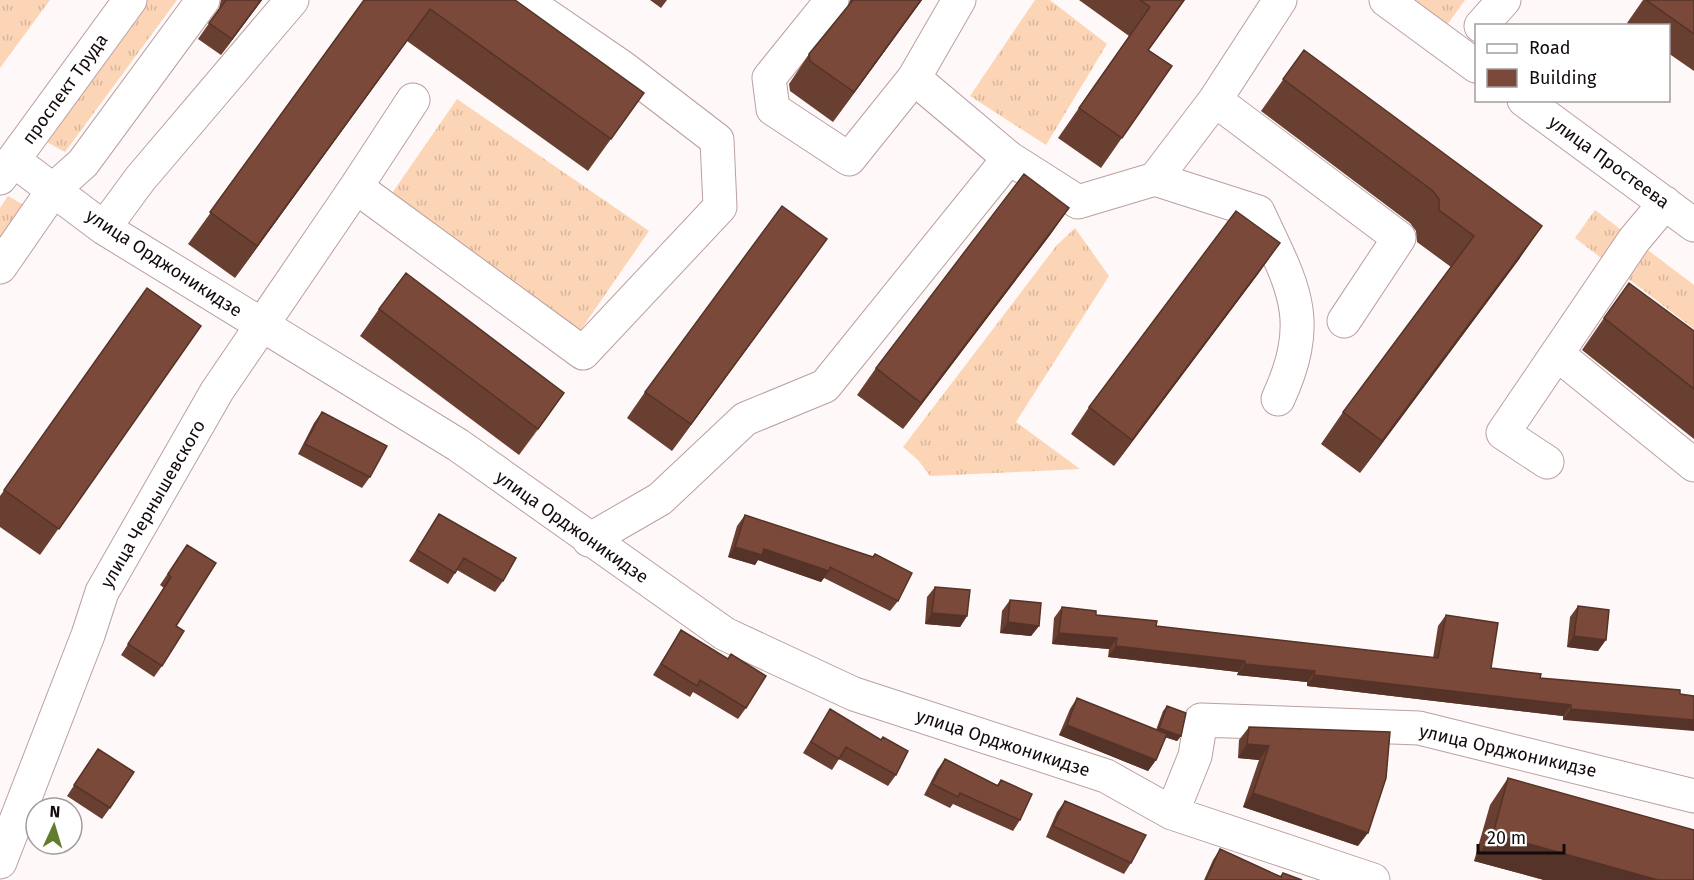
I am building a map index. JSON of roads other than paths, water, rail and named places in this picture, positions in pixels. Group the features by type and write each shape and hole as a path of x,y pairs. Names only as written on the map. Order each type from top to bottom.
{"street":[{"name":"проспект Труда","path":"6,169 130,0"},
{"path":"0,267 54,189 83,163 203,0"},
{"path":"104,228 140,179 292,0"},
{"path":"356,187 584,353 720,207 717,140 622,67 524,0"},
{"path":"832,0 769,78 772,109 849,159 914,78 959,0"},
{"path":"1155,179 1215,100 1280,0"},
{"path":"1386,0 1470,50"},
{"path":"1483,24 1504,0"},
{"path":"914,78 1009,159 1078,202 1155,179 1258,212 1293,287 1299,331 1290,371 1278,399"},
{"name":"улица Чернышевского","path":"0,862 88,635 102,592 217,391 413,100"},
{"path":"1215,100 1399,238 1344,321"},
{"name":"улица Простеева","path":"1527,102 1694,225"},
{"path":"589,540 660,499 745,419 825,386 1009,159"},
{"name":"улица Орджоникидзе","path":"6,169 54,189 104,228 458,445 589,540 725,634 854,694 1106,776 1172,813 1373,880"},
{"path":"1547,462 1503,433 1634,240 1665,202"},
{"path":"1557,354 1694,465"},
{"name":"улица Орджоникидзе","path":"1172,813 1196,756 1201,720 1419,728 1694,796"}]}
